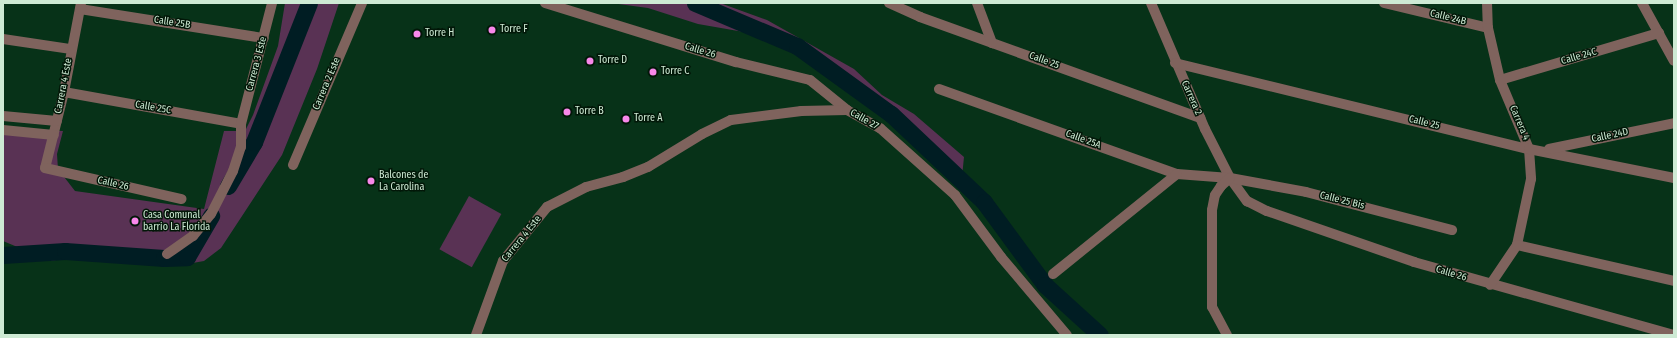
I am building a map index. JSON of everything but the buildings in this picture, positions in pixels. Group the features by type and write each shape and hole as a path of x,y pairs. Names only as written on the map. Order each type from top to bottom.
{"street":[{"name":"Carrera 3 Este","path":"167,254 193,236 211,214 233,170 240,147 241,124 272,3"},
{"name":"Carrera 2 Este","path":"293,165 362,3"},
{"name":"Calle 26","path":"545,3 736,62 810,80 847,110"},
{"name":"Calle 25","path":"888,3 920,17 1200,118"},
{"path":"977,3 992,43"},
{"name":"Carrera 2","path":"1151,3 1175,63 1200,118 1230,178 1238,190"},
{"name":"Calle 24B","path":"1384,3 1488,28"},
{"name":"Carrera 4","path":"1487,3 1488,28 1500,80 1529,149 1531,179 1517,245 1490,285"},
{"path":"1642,3 1674,61"},
{"name":"Calle 25B","path":"80,6 264,38"},
{"name":"Carrera 4 Este","path":"45,168 64,92 80,6"},
{"name":"Calle 24C","path":"1500,80 1658,34"},
{"path":"3,39 71,49"},
{"name":"Calle 25","path":"1175,63 1529,149 1545,150 1674,178"},
{"name":"Calle 25A","path":"939,89 1177,174 1230,178"},
{"name":"Calle 25C","path":"64,92 241,124"},
{"name":"Calle 27","path":"586,186 623,178 648,168 702,134 731,120 801,111 847,110 880,128 955,196 1002,258 1067,335"},
{"path":"3,116 57,121"},
{"name":"Calle 24D","path":"1545,150 1674,122"},
{"path":"3,130 54,135"},
{"name":"Calle 26","path":"45,168 182,199"},
{"path":"1053,274 1177,174"},
{"path":"1227,335 1212,307 1212,210 1215,195 1221,186 1230,178"},
{"name":"Calle 25 Bis","path":"1230,178 1306,192 1452,230"},
{"name":"Carrera 4 Este","path":"476,335 503,262 547,207 586,186"},
{"name":"Calle 26","path":"1238,190 1247,201 1267,211 1414,262 1490,285 1674,335"},
{"path":"1517,245 1674,281"}],"shaded area":[{"path":"285,3 339,3 317,69 282,155 221,248 204,261 187,264 163,254 134,250 92,253 51,261 3,241 3,129 63,131 57,154 58,169 75,191 204,209 224,131 245,131 253,115 278,46"},
{"path":"611,3 720,3 767,20 854,69 882,95 914,114 964,157 962,177 830,69 761,35 698,24 648,8"},
{"path":"469,196 501,214 472,267 439,249"}],"waterway":[{"path":"228,186 254,142 309,3"},
{"path":"695,3 797,46 891,114 984,202 1045,285 1100,335"},
{"path":"3,255 65,251 164,258 187,257 211,216"}],"place":[{"name":"Torre F","path":"492,30"},
{"name":"Torre H","path":"417,34"},
{"name":"Torre D","path":"590,61"},
{"name":"Torre C","path":"653,72"},
{"name":"Torre B","path":"567,112"},
{"name":"Torre A","path":"626,119"},
{"name":"Balcones de La Carolina","path":"371,181"},
{"name":"Casa Comunal barrio La Florida","path":"135,221"}]}
